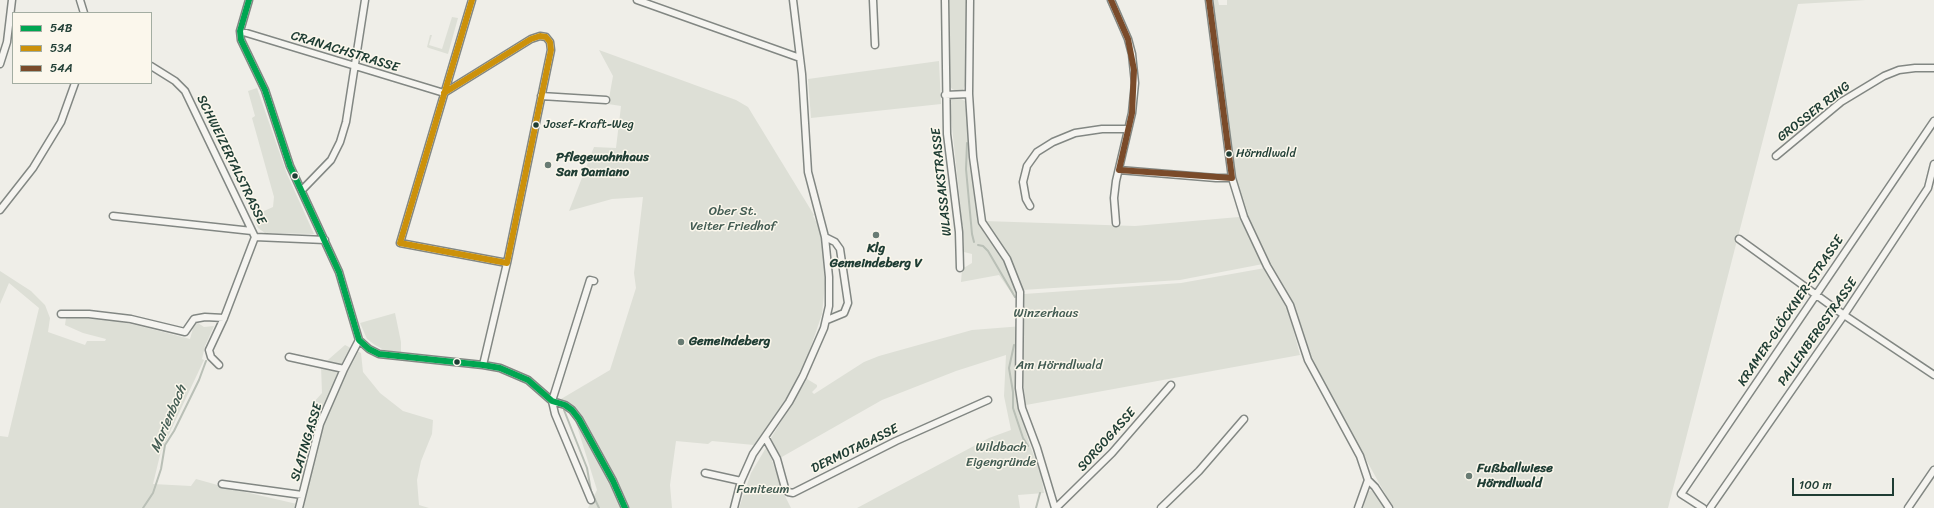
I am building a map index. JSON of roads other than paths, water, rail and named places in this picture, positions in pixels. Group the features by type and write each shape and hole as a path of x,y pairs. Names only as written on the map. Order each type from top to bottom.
{"street":[{"path":"0,62 7,42 12,0"},
{"path":"80,0 84,12"},
{"path":"250,0 240,31 241,40 265,90 290,166 339,272 360,340 369,349 379,354 482,365 516,374 537,387 552,401 563,405 579,419 613,481 625,508"},
{"path":"302,190 330,160 340,142 346,122 365,0"},
{"path":"472,0 400,242 507,264"},
{"path":"637,0 800,58"},
{"path":"734,508 741,481 753,454 789,402 804,376 827,320 830,291 825,237 808,172 800,58 793,0"},
{"path":"873,0 875,45"},
{"name":"WLASSAKSTRASSE","path":"945,0 945,94 947,134 959,232 960,268"},
{"path":"970,0 970,94 973,157 982,222 1007,259 1020,292 1019,388 1022,408 1037,448 1055,508"},
{"path":"1111,0 1128,39 1134,70 1134,99 1114,198 1116,223"},
{"path":"1209,0 1232,178 1244,217 1267,266 1290,305 1308,360 1360,456 1368,480 1375,487 1389,508"},
{"name":"CRANACHSTRASSE","path":"240,31 444,94"},
{"path":"444,94 531,39 540,36 546,37 550,42 551,50 507,264 482,365"},
{"name":"SCHWEIZERTALSTRASSE","path":"152,67 175,82 185,91 254,234 224,318 209,350 211,357 219,366"},
{"name":"GROSSER RING","path":"1776,156 1841,102 1884,76 1899,70 1934,68"},
{"path":"0,210 34,168 69,104 75,84"},
{"path":"945,94 970,94"},
{"path":"541,96 606,100"},
{"name":"KRAMER-GLÖCKNER-STRASSE","path":"1703,508 1681,494 1815,294 1934,121"},
{"path":"1030,206 1025,195 1023,182 1027,166 1037,152 1053,142 1081,132 1102,129 1128,129"},
{"name":"PALLENBERGSTRASSE","path":"1710,508 1844,315 1928,188 1934,164"},
{"path":"1119,170 1232,178"},
{"path":"113,216 254,234 325,240"},
{"path":"825,237 835,242 840,249 848,303 844,313 827,320"},
{"path":"1739,239 1844,315 1934,375"},
{"path":"591,500 552,401 590,280 594,281"},
{"path":"61,314 89,314 131,319 186,332 194,319 205,317 224,318"},
{"name":"SLATINGASSE","path":"299,508 320,424 344,369 360,340"},
{"path":"289,357 344,369"},
{"name":"SORGOGASSE","path":"1055,508 1112,453 1171,385"},
{"name":"DERMOTAGASSE","path":"765,437 777,458 785,488 788,492 793,493 896,441 988,400"},
{"path":"1160,508 1200,471 1244,419"},
{"path":"1908,508 1934,470"},
{"path":"705,473 741,481"},
{"path":"1358,508 1368,480"},
{"path":"222,484 302,495"}],"waterway":[{"path":"967,143 966,169 974,242"},
{"path":"978,245 983,246 988,251 1015,297"},
{"path":"1014,345 1009,368 1013,392 1013,408 1023,438 1028,446"},
{"name":"Marienbach","path":"143,508 153,493 161,469 165,445 174,431 199,380 206,361"},
{"path":"564,410 587,468 591,491 599,508"},
{"path":"1036,508 1040,493"}],"place":[{"name":"Josef-Kraft-Weg","path":"536,125"},
{"name":"Hörndlwald","path":"1229,154"},
{"name":"Pflegewohnhaus San Damiano","path":"548,165"},
{"name":"Klg Gemeindeberg V","path":"876,235"},
{"name":"Gemeindeberg","path":"681,342"},
{"name":"Fußballwiese Hörndlwald","path":"1469,476"}],"park label":[{"name":"Ober St. Veiter Friedhof","path":"733,220"},
{"name":"Winzerhaus","path":"1046,314"},
{"name":"Am Hörndlwald","path":"1059,366"},
{"name":"Wildbach Eigengründe","path":"1001,456"},
{"name":"Faniteum","path":"763,490"}]}
